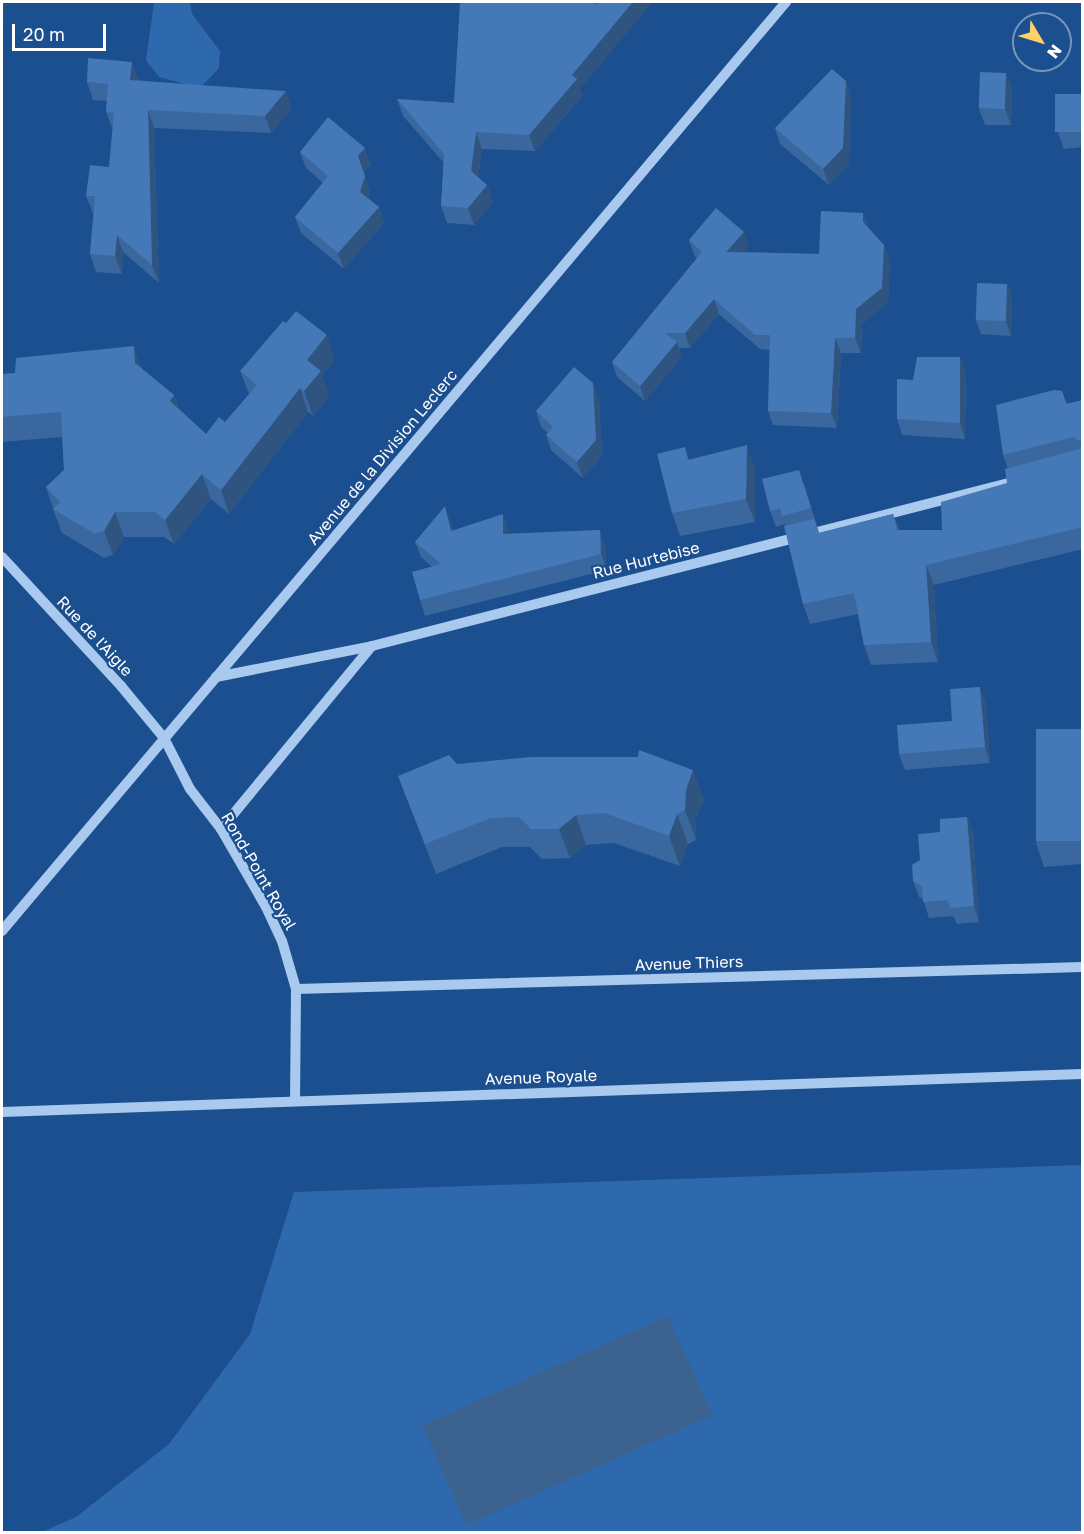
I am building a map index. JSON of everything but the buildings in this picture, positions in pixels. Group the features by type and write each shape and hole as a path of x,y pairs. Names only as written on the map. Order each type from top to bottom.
{"street":[{"name":"Avenue de la Division Leclerc","path":"2,931 786,2"},
{"name":"Rue Hurtebise","path":"216,677 372,646 1037,476"},
{"name":"Rue de l'Aigle","path":"2,557 122,686 164,738"},
{"path":"221,829 372,646"},
{"name":"Rond-Point Royal","path":"164,738 190,789 221,829 274,924 296,989 295,1101"},
{"name":"Avenue Thiers","path":"296,989 1083,966"},
{"name":"Avenue Royale","path":"2,1112 1083,1074"}],"shaded area":[{"path":"154,2 190,2 192,14 220,51 219,68 200,88 159,77 146,60"},
{"path":"1082,1165 1082,1532 42,1532 76,1517 169,1444 250,1334 294,1192"},
{"path":"668,1316 712,1416 467,1525 422,1425"}]}
